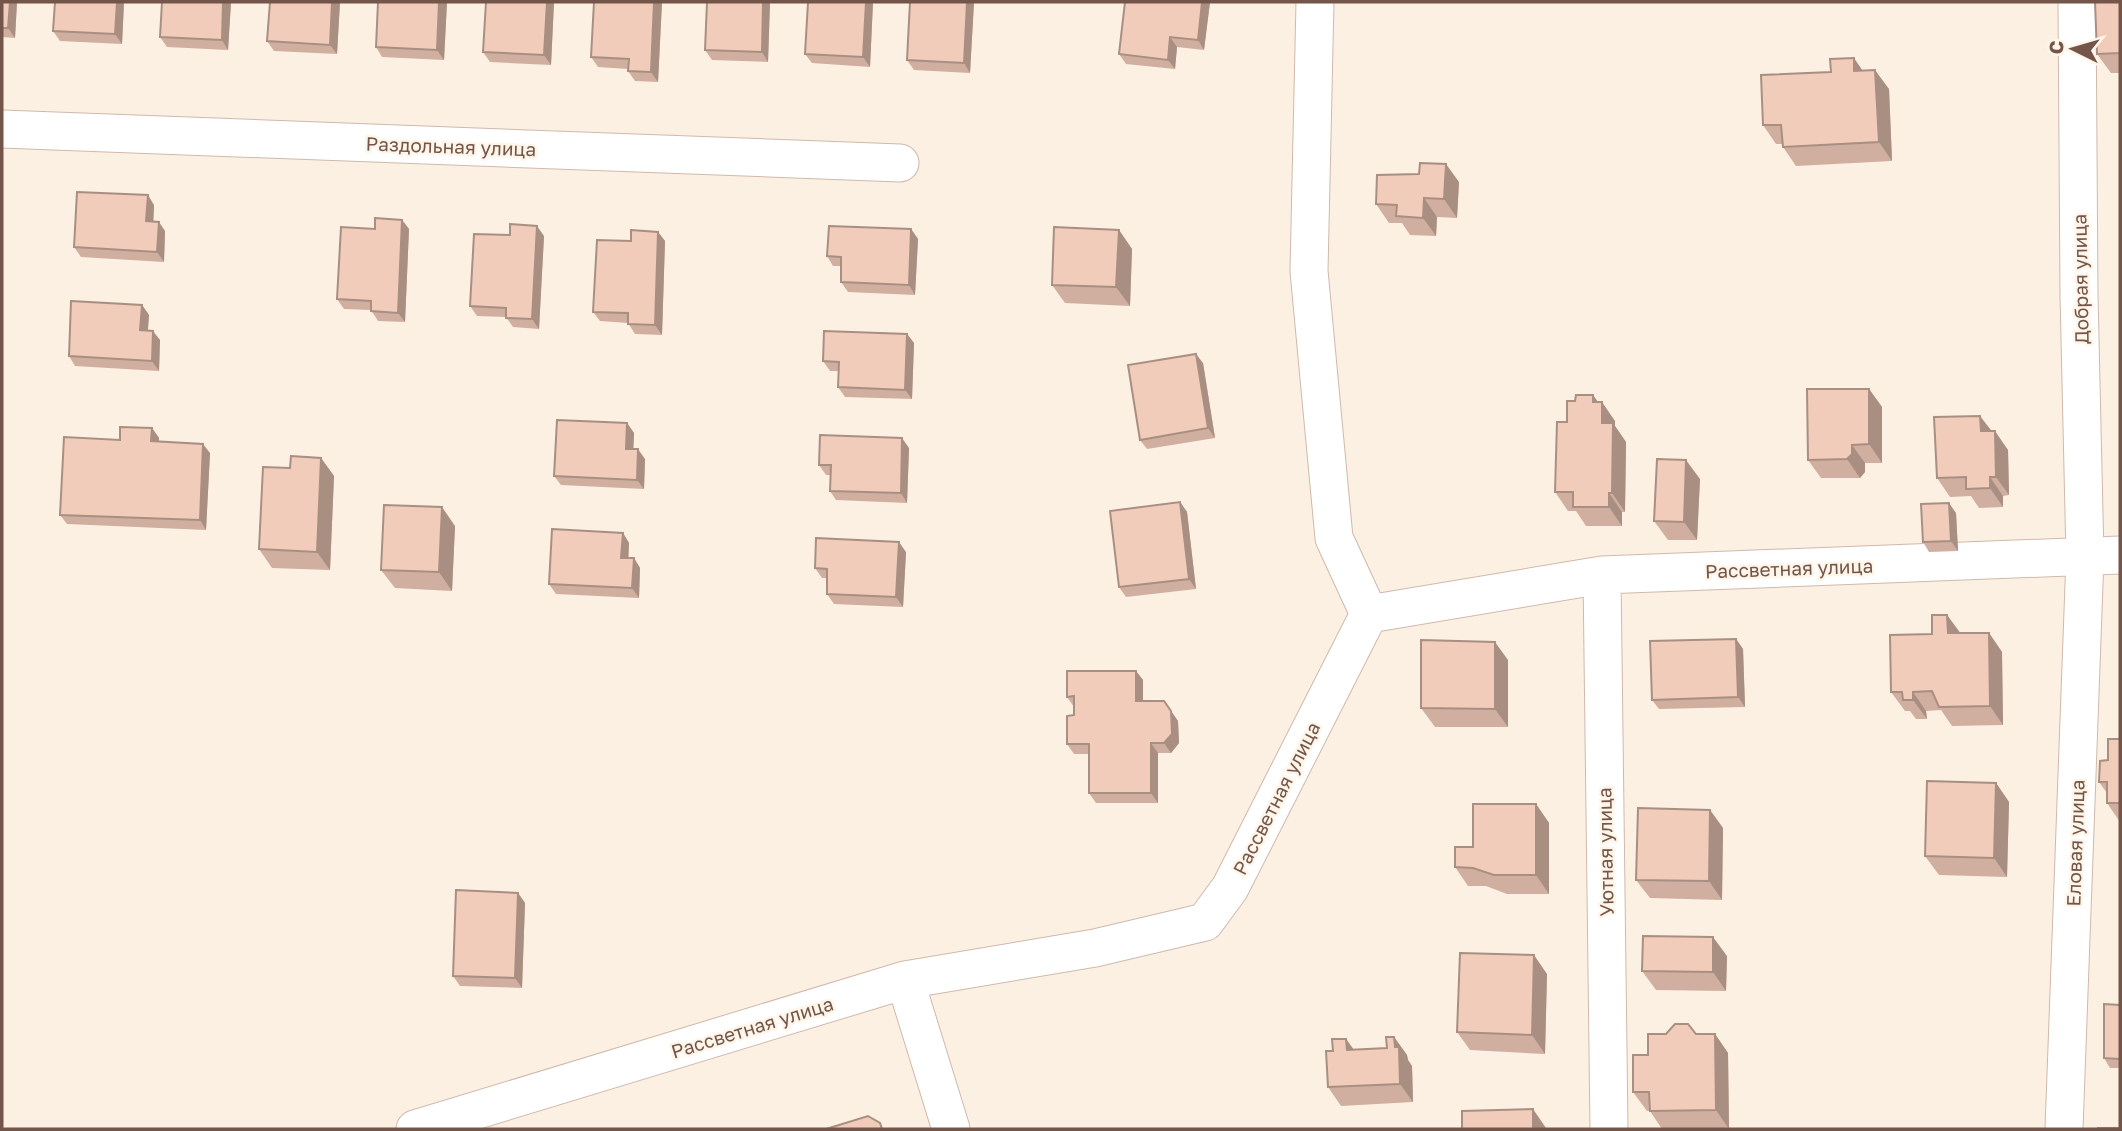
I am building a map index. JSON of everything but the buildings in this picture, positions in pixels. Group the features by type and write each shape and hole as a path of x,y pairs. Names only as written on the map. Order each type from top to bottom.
{"street":[{"path":"1315,2 1309,271 1334,538 1369,614"},
{"name":"Добрая улица","path":"2077,2 2079,295 2103,556"},
{"name":"Раздольная улица","path":"2,129 900,163"},
{"name":"Рассветная улица","path":"434,1127 905,980 1095,948 1205,922 1230,888 1369,614 1602,575 2103,556"},
{"name":"Еловая улица","path":"2064,1129 2103,556"},
{"name":"Уютная улица","path":"1602,575 1609,1129"},
{"path":"905,980 951,1129"}]}
